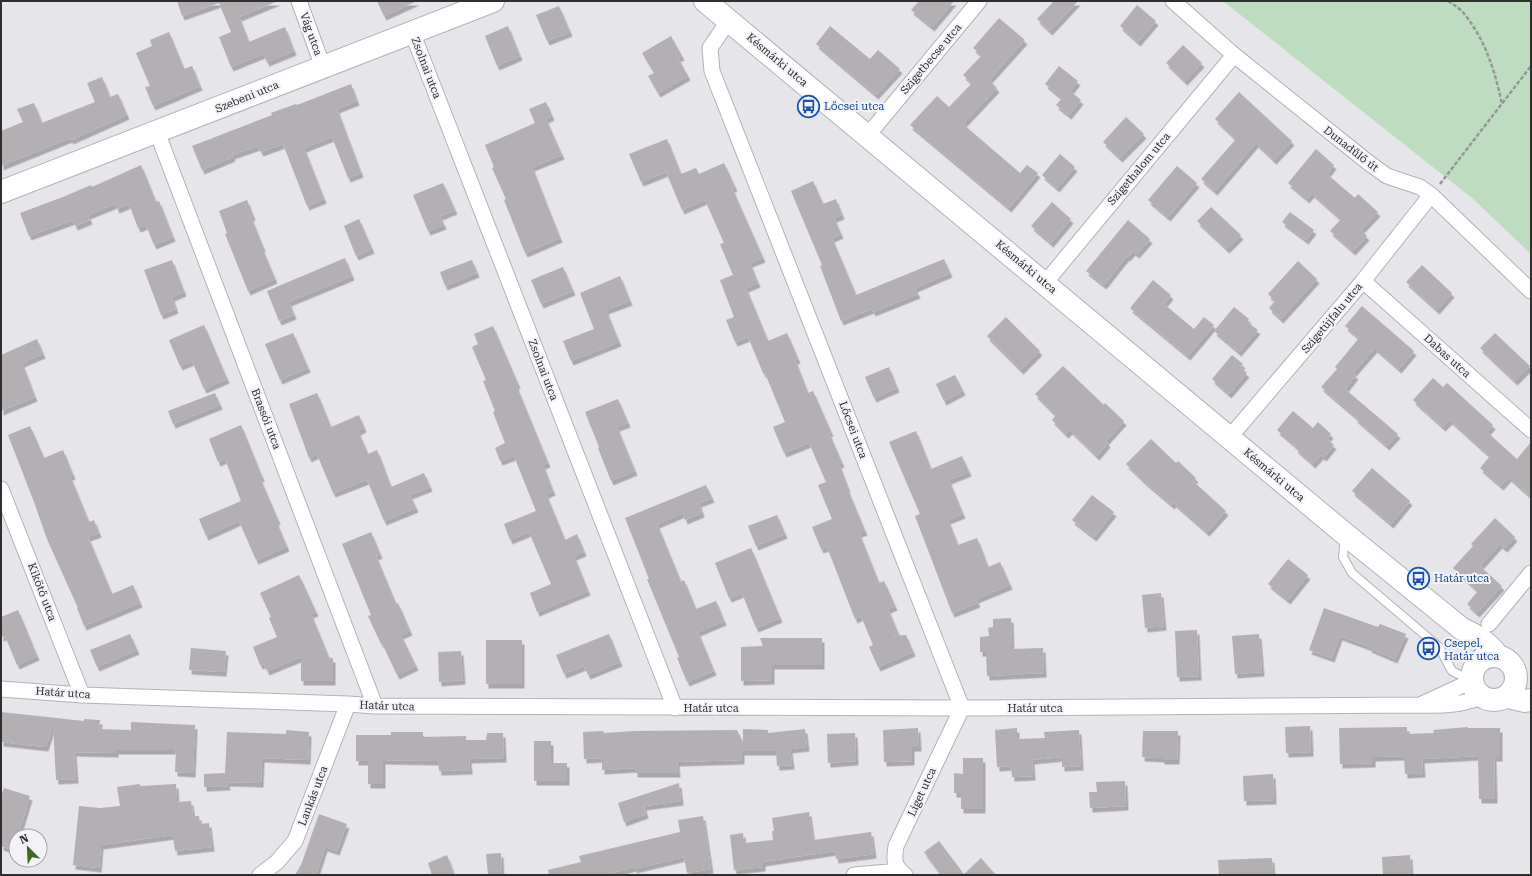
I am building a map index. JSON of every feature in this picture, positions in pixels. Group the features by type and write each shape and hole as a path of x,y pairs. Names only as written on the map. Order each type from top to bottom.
{"street":[{"name":"Vág utca","path":"299,1 323,66"},
{"name":"Szebeni utca","path":"1,192 493,1"},
{"name":"Késmárki utca","path":"706,1 1045,282 1345,534 1462,629 1479,637 1498,656"},
{"name":"Szigetbecse utca","path":"868,135 979,1"},
{"name":"Dunadűlő út","path":"1173,1 1234,55 1369,164 1387,176 1420,187 1531,291"},
{"name":"Lőcsei utca","path":"729,20 710,48 712,72 962,708"},
{"name":"Zsolnai utca","path":"412,32 674,708"},
{"name":"Szigethalom utca","path":"1045,282 1234,55"},
{"name":"Brassói utca","path":"157,132 375,706"},
{"name":"Szigetújfalu utca","path":"1229,438 1363,281 1431,196"},
{"name":"Dabas utca","path":"1363,281 1531,430"},
{"name":"Kikötő utca","path":"1,489 82,695"},
{"path":"1489,624 1531,573"},
{"path":"1462,629 1476,681 1489,700 1498,701 1508,697 1513,692 1516,685 1524,681 1507,660 1498,656 1488,656 1480,661 1476,681"},
{"name":"Határ utca","path":"1,689 82,695 375,706 962,708 1445,706 1468,702 1476,681"},
{"path":"1508,697 1525,701 1531,700"},
{"name":"Lankás utca","path":"260,875 277,862 295,841 348,704"},
{"name":"Liget utca","path":"902,873 894,860 896,846 962,708"},
{"path":"854,875 902,873"}],"lane":[{"path":"1345,534 1343,557 1352,573 1439,648 1452,671 1476,681"}],"path":[{"path":"1448,1 1465,13 1484,43 1495,71 1502,104"},
{"path":"1431,196 1531,66"}],"green space":[{"path":"1223,1 1531,1 1531,254 1472,198"}],"building":[{"path":"177,1 278,1 239,17 249,42 285,27 294,51 267,62 263,54 231,67 219,37 231,32 219,3 182,16"},
{"path":"377,1 417,1 384,16"},
{"path":"919,1 954,1 932,27 911,10"},
{"path":"1054,1 1078,1 1050,31 1037,19"},
{"path":"1137,5 1156,21 1138,42 1120,26"},
{"path":"559,6 570,32 547,41 536,15"},
{"path":"999,18 1025,40 989,80 997,88 963,124 1020,173 1027,165 1038,173 1009,208 910,125 937,96 949,107 972,83 963,75 982,55 973,48"},
{"path":"508,26 520,56 497,66 485,36"},
{"path":"830,26 870,59 878,50 900,69 876,95 816,44"},
{"path":"169,32 184,69 192,66 200,86 153,106 145,87 150,86 136,53 152,46 150,40"},
{"path":"671,36 682,56 678,58 688,76 658,93 648,76 654,73 642,53"},
{"path":"1183,45 1202,63 1185,81 1166,63"},
{"path":"1059,66 1078,81 1070,91 1081,100 1069,115 1056,105 1062,98 1045,84"},
{"path":"102,77 110,97 118,94 127,115 71,140 70,138 1,166 1,131 23,122 17,109 34,103 42,123 95,102 87,83"},
{"path":"351,84 357,101 337,109 361,173 348,178 332,137 304,148 324,199 307,206 283,144 261,152 258,146 232,155 233,157 202,170 192,146 272,115 271,113 296,104 297,105"},
{"path":"1239,92 1292,141 1274,160 1256,143 1215,191 1201,179 1236,139 1215,119"},
{"path":"546,102 552,116 546,119 562,155 532,167 560,238 525,253 504,200 506,199 492,168 494,167 485,145 535,123 529,109"},
{"path":"1126,117 1144,134 1120,158 1103,142"},
{"path":"667,139 681,174 696,168 699,174 724,163 735,187 732,188 763,258 750,263 758,283 746,288 768,341 787,333 798,359 795,360 808,393 813,391 831,432 829,433 842,463 839,464 847,488 865,531 859,533 879,583 884,581 895,606 888,609 898,633 893,636 906,635 913,652 878,667 869,647 873,645 861,616 855,619 827,547 821,549 812,527 832,519 818,485 826,482 809,443 784,453 773,427 785,422 765,373 763,373 748,337 735,342 726,320 734,317 720,280 733,275 720,244 724,243 705,200 682,210 666,172 641,182 629,154"},
{"path":"1316,149 1334,165 1327,174 1355,198 1358,194 1378,212 1361,230 1367,236 1353,251 1330,231 1341,219 1312,193 1307,199 1288,183"},
{"path":"1060,154 1075,167 1057,188 1042,175"},
{"path":"141,165 156,202 159,201 173,237 154,245 146,225 138,228 129,204 117,209 115,204 88,215 90,220 75,226 73,220 29,236 20,213 91,185 92,187"},
{"path":"1177,166 1197,183 1168,217 1148,200"},
{"path":"813,181 823,204 836,199 842,215 834,218 841,234 832,238 856,295 944,259 950,273 915,288 918,294 873,312 872,309 841,321 820,266 822,265 791,191"},
{"path":"443,183 455,210 440,216 444,225 428,231 413,195"},
{"path":"247,200 253,216 251,217 275,279 248,291 225,234 227,233 219,211"},
{"path":"1052,202 1071,219 1051,243 1031,226"},
{"path":"1211,207 1241,235 1227,249 1197,221"},
{"path":"1290,212 1314,230 1306,240 1282,222"},
{"path":"359,219 372,249 356,256 344,226"},
{"path":"1128,220 1150,239 1137,254 1133,251 1128,257 1127,256 1104,285 1086,271"},
{"path":"345,258 352,276 289,302 294,315 279,321 267,291"},
{"path":"172,260 184,292 172,297 176,309 161,315 144,270"},
{"path":"472,260 477,273 445,286 440,272"},
{"path":"1298,261 1317,279 1281,319 1269,308 1275,301 1268,294"},
{"path":"1422,265 1452,293 1437,310 1406,282"},
{"path":"563,267 573,291 541,304 531,280"},
{"path":"620,276 630,301 606,310 619,342 571,361 563,341 594,329 580,293"},
{"path":"1153,280 1171,295 1164,304 1194,329 1204,317 1214,325 1188,356 1130,308"},
{"path":"1362,306 1414,351 1399,369 1375,348 1353,373 1356,375 1345,389 1398,434 1387,446 1321,387 1337,369 1335,367 1359,338 1345,326"},
{"path":"1234,307 1249,319 1247,322 1258,330 1239,352 1214,331"},
{"path":"1006,317 1040,351 1021,370 987,336"},
{"path":"204,325 227,379 204,389 192,361 180,366 169,340"},
{"path":"493,326 518,384 516,385 548,463 543,465 553,491 546,494 565,540 577,534 584,552 574,556 588,591 537,612 530,593 551,584 529,532 510,540 504,524 536,511 514,456 500,461 495,448 505,443 493,412 495,411 483,381 486,380 472,347 478,344 474,334"},
{"path":"293,333 308,368 280,380 265,344"},
{"path":"1495,333 1530,366 1515,381 1480,348"},
{"path":"37,339 43,354 22,363 35,397 1,411 1,355"},
{"path":"1232,355 1243,364 1240,367 1247,373 1229,394 1212,379"},
{"path":"1063,366 1104,405 1105,403 1124,421 1106,441 1108,443 1097,456 1070,430 1066,434 1052,420 1056,415 1035,394"},
{"path":"889,367 897,388 874,398 865,377"},
{"path":"955,375 963,391 944,401 936,384"},
{"path":"1433,378 1443,387 1447,383 1493,425 1487,432 1517,459 1531,442 1531,497 1509,477 1501,486 1480,468 1490,456 1450,420 1443,427 1413,400"},
{"path":"215,393 220,405 173,424 168,411"},
{"path":"317,393 331,427 359,415 364,428 358,431 368,454 377,450 391,487 424,473 430,487 410,495 416,508 384,521 367,480 333,493 317,454 309,458 289,404"},
{"path":"618,399 628,423 617,427 635,471 611,481 585,412"},
{"path":"1293,411 1313,428 1318,422 1331,434 1327,439 1334,445 1324,457 1321,455 1313,464 1295,448 1297,447 1277,430"},
{"path":"241,425 262,477 260,478 278,520 276,521 287,547 256,560 239,521 206,536 199,519 241,501 225,459 218,462 209,439"},
{"path":"30,426 44,458 63,450 73,475 70,476 89,522 94,520 99,533 88,537 112,594 133,585 140,603 84,626 78,608 47,539 8,435"},
{"path":"916,431 931,469 962,456 969,472 949,480 963,514 948,520 958,545 977,538 988,567 1000,562 1010,585 976,599 978,603 952,613 915,516 920,514 889,442"},
{"path":"1151,439 1176,463 1178,461 1196,478 1193,481 1226,511 1207,532 1174,503 1172,505 1126,464"},
{"path":"1372,468 1410,501 1391,524 1352,491"},
{"path":"706,485 712,498 699,503 702,513 685,520 683,513 657,524 681,582 684,580 696,609 716,601 724,621 698,632 714,671 687,682 677,658 679,657 647,579 649,579 625,518"},
{"path":"1092,495 1114,512 1094,537 1072,520"},
{"path":"777,515 785,534 756,546 748,526"},
{"path":"1495,518 1515,537 1505,548 1500,544 1480,566 1502,586 1477,613 1467,604 1478,591 1453,568 1473,546 1471,544"},
{"path":"371,532 380,554 376,556 396,604 398,603 410,631 401,635 416,666 397,675 368,616 371,615 342,544"},
{"path":"751,548 780,618 756,628 742,593 729,598 715,563"},
{"path":"1288,559 1308,575 1288,600 1268,584"},
{"path":"299,575 316,612 311,614 329,658 333,658 333,681 301,681 301,657 267,671 264,664 260,665 253,647 277,637 269,618 271,617 260,593"},
{"path":"1161,593 1164,626 1145,628 1142,595"},
{"path":"1324,608 1378,627 1380,624 1406,634 1395,659 1369,648 1370,647 1340,636 1332,658 1309,650"},
{"path":"18,610 37,656 17,665 5,636 1,637 1,617"},
{"path":"1011,618 1012,649 1043,648 1044,673 987,676 986,652 980,652 980,637 989,636 988,628 993,627 993,619"},
{"path":"1197,630 1199,676 1177,677 1175,631"},
{"path":"130,634 137,650 97,667 90,650"},
{"path":"609,634 620,662 588,675 584,666 564,674 556,655"},
{"path":"1259,634 1262,672 1235,674 1232,636"},
{"path":"760,638 822,638 822,665 772,665 772,680 741,681 741,647 763,646"},
{"path":"486,640 522,640 522,684 486,684"},
{"path":"191,648 226,651 224,672 189,670"},
{"path":"461,651 463,680 439,682 438,652"},
{"path":"1,712 84,721 84,719 100,720 99,729 131,730 131,722 195,725 193,773 175,772 176,750 116,750 116,753 74,752 76,779 56,780 53,725 46,747 1,742"},
{"path":"1310,726 1311,752 1286,753 1285,727"},
{"path":"1407,727 1407,734 1434,733 1433,730 1468,727 1500,728 1500,757 1494,757 1495,799 1479,799 1478,756 1422,759 1423,773 1405,774 1404,756 1373,757 1373,763 1340,764 1339,728"},
{"path":"918,728 919,747 912,747 912,761 884,762 883,730"},
{"path":"1017,728 1017,739 1045,738 1044,732 1079,730 1081,766 1062,767 1062,757 1032,760 1033,776 1012,777 1011,766 997,767 995,730"},
{"path":"743,729 768,730 768,733 805,729 807,747 790,749 792,765 777,766 776,751 742,751 742,760 677,762 678,773 635,773 635,768 602,770 602,758 584,759 583,732 603,731 604,733 635,731 737,730 743,743"},
{"path":"286,730 309,732 308,760 262,758 261,783 227,782 228,786 204,787 204,774 225,773 227,732 286,734"},
{"path":"1143,731 1178,731 1177,760 1162,760 1162,758 1142,757"},
{"path":"391,732 423,732 423,737 466,736 466,740 486,740 487,733 503,733 504,758 469,759 470,770 439,771 438,761 383,760 383,784 368,784 368,761 356,761 356,735 391,735"},
{"path":"855,733 856,761 828,763 827,734"},
{"path":"534,741 551,741 551,763 567,763 567,781 534,781"},
{"path":"963,758 983,758 983,809 961,809 961,793 954,793 954,773 963,774"},
{"path":"1273,774 1274,800 1244,801 1243,776"},
{"path":"1125,781 1126,806 1090,808 1089,792 1097,792 1096,782"},
{"path":"679,783 681,801 644,806 646,814 624,822 618,803"},
{"path":"140,784 140,786 176,784 177,802 191,801 193,816 199,816 200,824 209,823 212,847 175,851 173,835 101,845 99,868 73,865 79,806 100,808 120,806 117,787"},
{"path":"4,788 30,796 20,828 8,828 8,848 1,846 1,796"},
{"path":"809,812 813,840 871,832 874,854 836,859 835,851 763,862 763,867 734,870 730,835 743,833 744,843 773,840 772,831 774,831 772,818"},
{"path":"319,814 347,824 337,851 325,847 316,875 295,875 301,865"},
{"path":"703,816 711,869 687,873 684,857 634,869 634,867 604,875 549,875 548,870 581,862 579,856 680,832 678,820"},
{"path":"939,841 964,874 981,858 996,875 941,875 924,852"},
{"path":"501,853 502,875 488,875 486,854"},
{"path":"447,855 454,875 432,875 428,863"},
{"path":"1410,855 1411,875 1383,875 1382,857"},
{"path":"1272,858 1273,875 1219,875 1218,860"}],"place":[{"name":"Lőcsei utca","path":"809,106"},
{"name":"Határ utca","path":"1418,578"},
{"name":"Csepel, Határ utca","path":"1429,649"}]}
